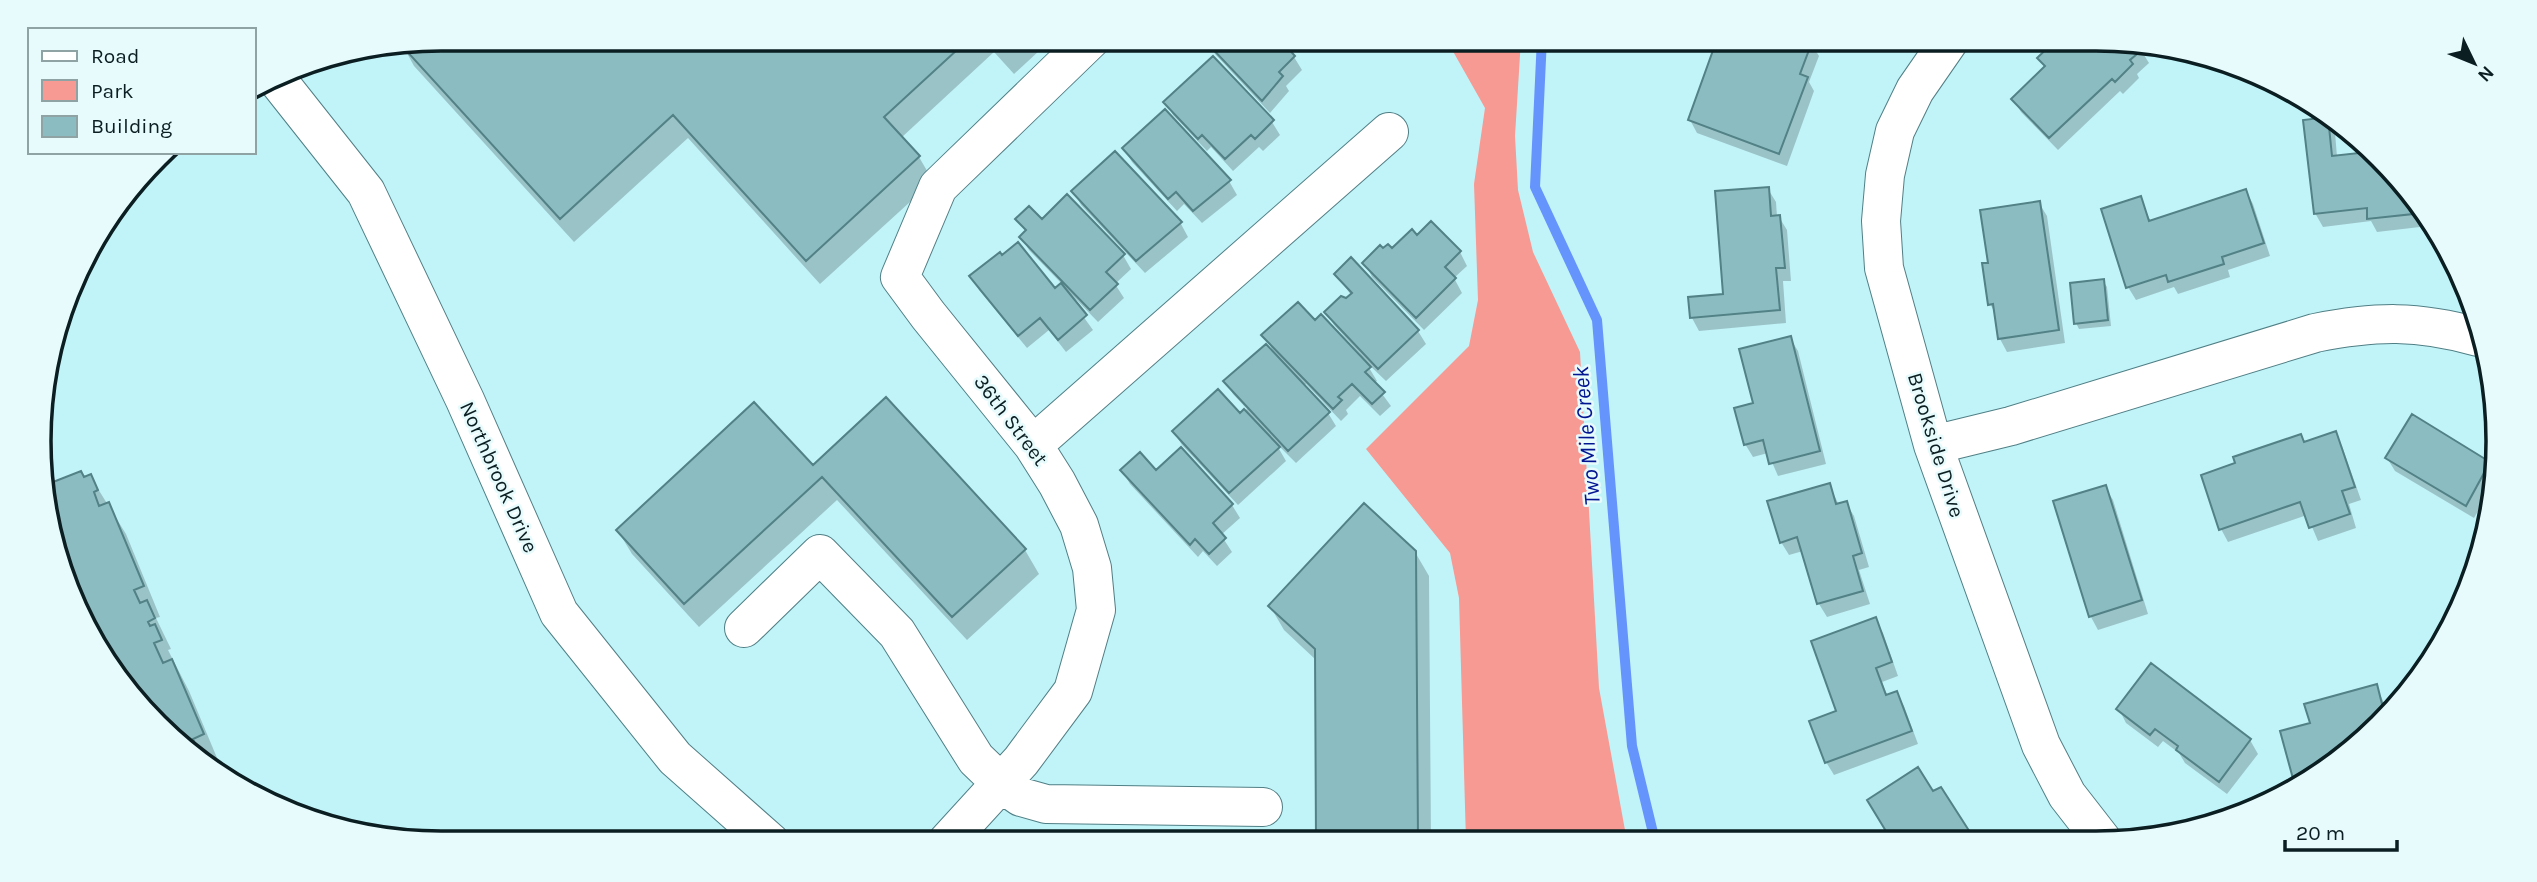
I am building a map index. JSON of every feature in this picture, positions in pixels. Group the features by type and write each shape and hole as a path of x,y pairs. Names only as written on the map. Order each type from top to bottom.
{"street":[{"name":"36th Street","path":"957,831 1021,761 1073,691 1096,610 1092,568 1079,525 1032,445 900,277 938,187 1079,51"},
{"name":"Brookside Drive","path":"1942,51 1915,90 1895,131 1885,175 1881,221 1884,268 1933,445 2041,745 2067,795 2095,831"},
{"name":"Northbrook Drive","path":"281,85 366,192 466,400 559,613 675,758 757,831"},
{"path":"1032,445 1389,132"},
{"path":"1933,445 2011,426 2315,333 2360,324 2406,323 2472,335"},
{"path":"744,628 820,554 897,634 976,759 1001,783 1021,797 1046,804 1263,807"}],"green space":[{"path":"1453,51 1520,51 1515,136 1518,190 1533,252 1580,352 1599,688 1625,831 1466,831 1459,598 1450,553 1366,449 1469,346 1478,300 1474,184 1485,108"}],"building":[{"path":"956,51 884,117 920,156 806,261 673,115 560,219 408,53"},
{"path":"1214,51 1291,51 1295,56 1279,72 1283,76 1262,101"},
{"path":"1713,51 1809,51 1800,74 1808,77 1779,154 1688,120"},
{"path":"2044,51 2138,53 2130,60 2133,64 2115,82 2112,79 2049,138 2011,99 2045,66 2037,58"},
{"path":"1213,56 1274,120 1255,139 1251,135 1225,159 1202,135 1198,139 1163,102"},
{"path":"1165,109 1231,180 1193,211 1176,192 1168,199 1122,148"},
{"path":"2315,119 2329,128 2332,156 2359,153 2413,214 2367,219 2367,208 2314,214 2303,120"},
{"path":"1115,151 1182,222 1136,261 1071,191"},
{"path":"1769,187 1771,216 1780,215 1785,268 1776,268 1780,310 1690,318 1688,297 1723,294 1715,191"},
{"path":"2246,189 2264,243 2222,257 2224,264 2168,282 2166,275 2126,288 2101,209 2141,196 2149,221"},
{"path":"1067,194 1125,254 1106,272 1118,284 1090,310 1019,237 1026,230 1015,219 1029,206 1042,219"},
{"path":"2040,201 2059,330 1998,339 1993,304 1988,305 1982,263 1988,263 1980,210"},
{"path":"1431,221 1461,251 1445,267 1456,278 1416,318 1362,263 1380,245 1383,248 1388,244 1392,248 1412,229 1417,235"},
{"path":"1018,242 1055,288 1061,283 1087,315 1058,340 1040,318 1018,336 969,276"},
{"path":"1351,257 1419,330 1378,369 1324,312 1341,296 1346,298 1352,293 1334,274"},
{"path":"2104,279 2108,320 2074,324 2070,283"},
{"path":"1298,302 1315,320 1321,314 1371,367 1365,372 1385,392 1372,404 1352,384 1338,397 1342,400 1333,409 1261,335"},
{"path":"1791,336 1820,451 1769,464 1763,440 1744,445 1734,408 1753,403 1739,349"},
{"path":"1266,344 1330,412 1288,451 1223,381"},
{"path":"1218,389 1240,413 1244,409 1280,447 1229,493 1172,431"},
{"path":"886,397 1026,549 952,617 822,477 684,604 616,530 754,402 813,465"},
{"path":"2412,414 2485,459 2485,472 2466,506 2385,458"},
{"path":"2336,431 2355,487 2342,491 2350,514 2309,528 2300,502 2219,530 2201,475 2235,463 2233,457 2301,434 2304,442"},
{"path":"1181,447 1233,504 1213,523 1226,538 1209,554 1195,539 1190,545 1120,470 1140,452 1156,470"},
{"path":"81,471 84,477 91,474 98,490 94,492 99,506 109,502 144,586 134,590 140,603 147,600 155,618 148,622 150,626 155,624 162,640 154,643 163,663 172,659 204,734 193,739 195,744 165,717 131,679 91,614 64,542 53,482"},
{"path":"1830,483 1836,504 1847,501 1862,553 1853,556 1863,591 1817,604 1797,537 1780,543 1767,501"},
{"path":"2106,485 2142,600 2089,617 2053,501"},
{"path":"1364,503 1416,551 1418,831 1316,831 1315,649 1268,606"},
{"path":"1876,617 1892,662 1876,668 1886,695 1897,691 1912,731 1825,763 1809,721 1836,711 1811,641"},
{"path":"2151,663 2251,739 2219,782 2176,750 2178,746 2155,729 2150,735 2116,709"},
{"path":"2377,684 2382,704 2384,703 2334,751 2293,778 2280,731 2310,723 2304,704"},
{"path":"1918,767 1933,791 1941,787 1969,831 1886,831 1867,800"}],"waterway":[{"name":"Two Mile Creek","path":"1541,51 1535,187 1597,320 1632,746 1653,831"}]}
